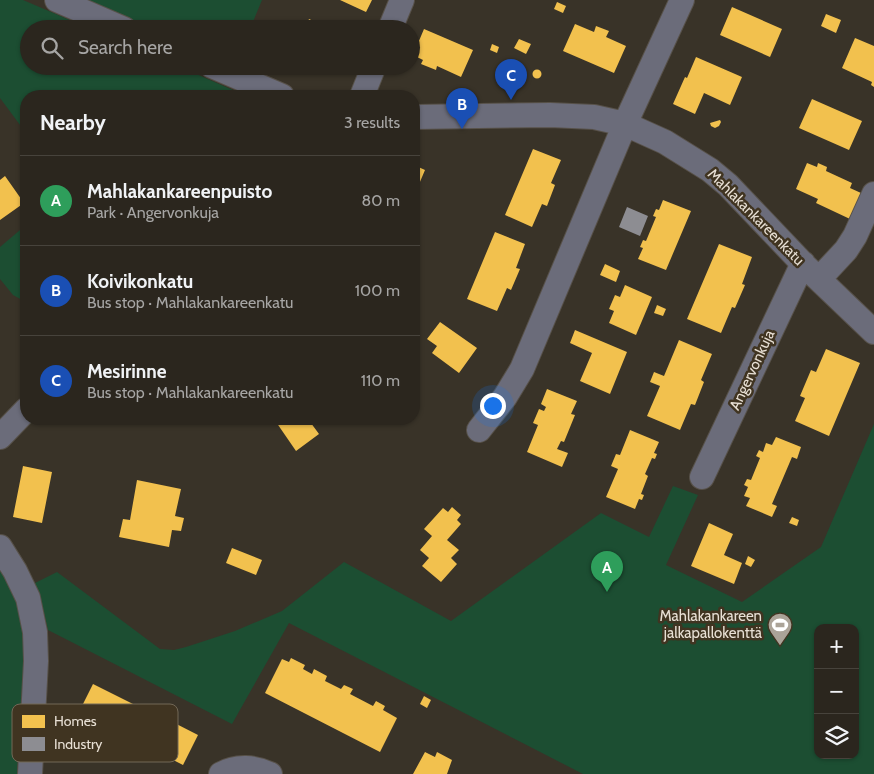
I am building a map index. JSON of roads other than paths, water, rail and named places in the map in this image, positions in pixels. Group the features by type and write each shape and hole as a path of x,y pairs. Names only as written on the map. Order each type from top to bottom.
{"street":[{"path":"57,0 103,20"},
{"path":"394,20 402,0"},
{"path":"479,430 505,397 522,369 625,124 682,0"},
{"path":"233,75 268,90"},
{"path":"364,90 370,75"},
{"name":"Mahlakankareenkatu","path":"420,117 550,115 594,117 625,124 665,142 710,170 728,185 811,271 874,332"},
{"name":"Angervonkuja","path":"702,478 811,271 846,250 855,236 874,194"},
{"path":"0,437 20,416"},
{"path":"0,547 15,570 32,611 36,661 34,704"},
{"path":"221,774 231,770 254,768 270,774"}],"place":[{"name":"Mesirinne","path":"511,100"},
{"name":"Koivikonkatu","path":"462,129"},
{"name":"Mahlakankareenpuisto","path":"607,592"},
{"name":"Mahlakankareen jalkapallokenttä","path":"780,646"}]}
